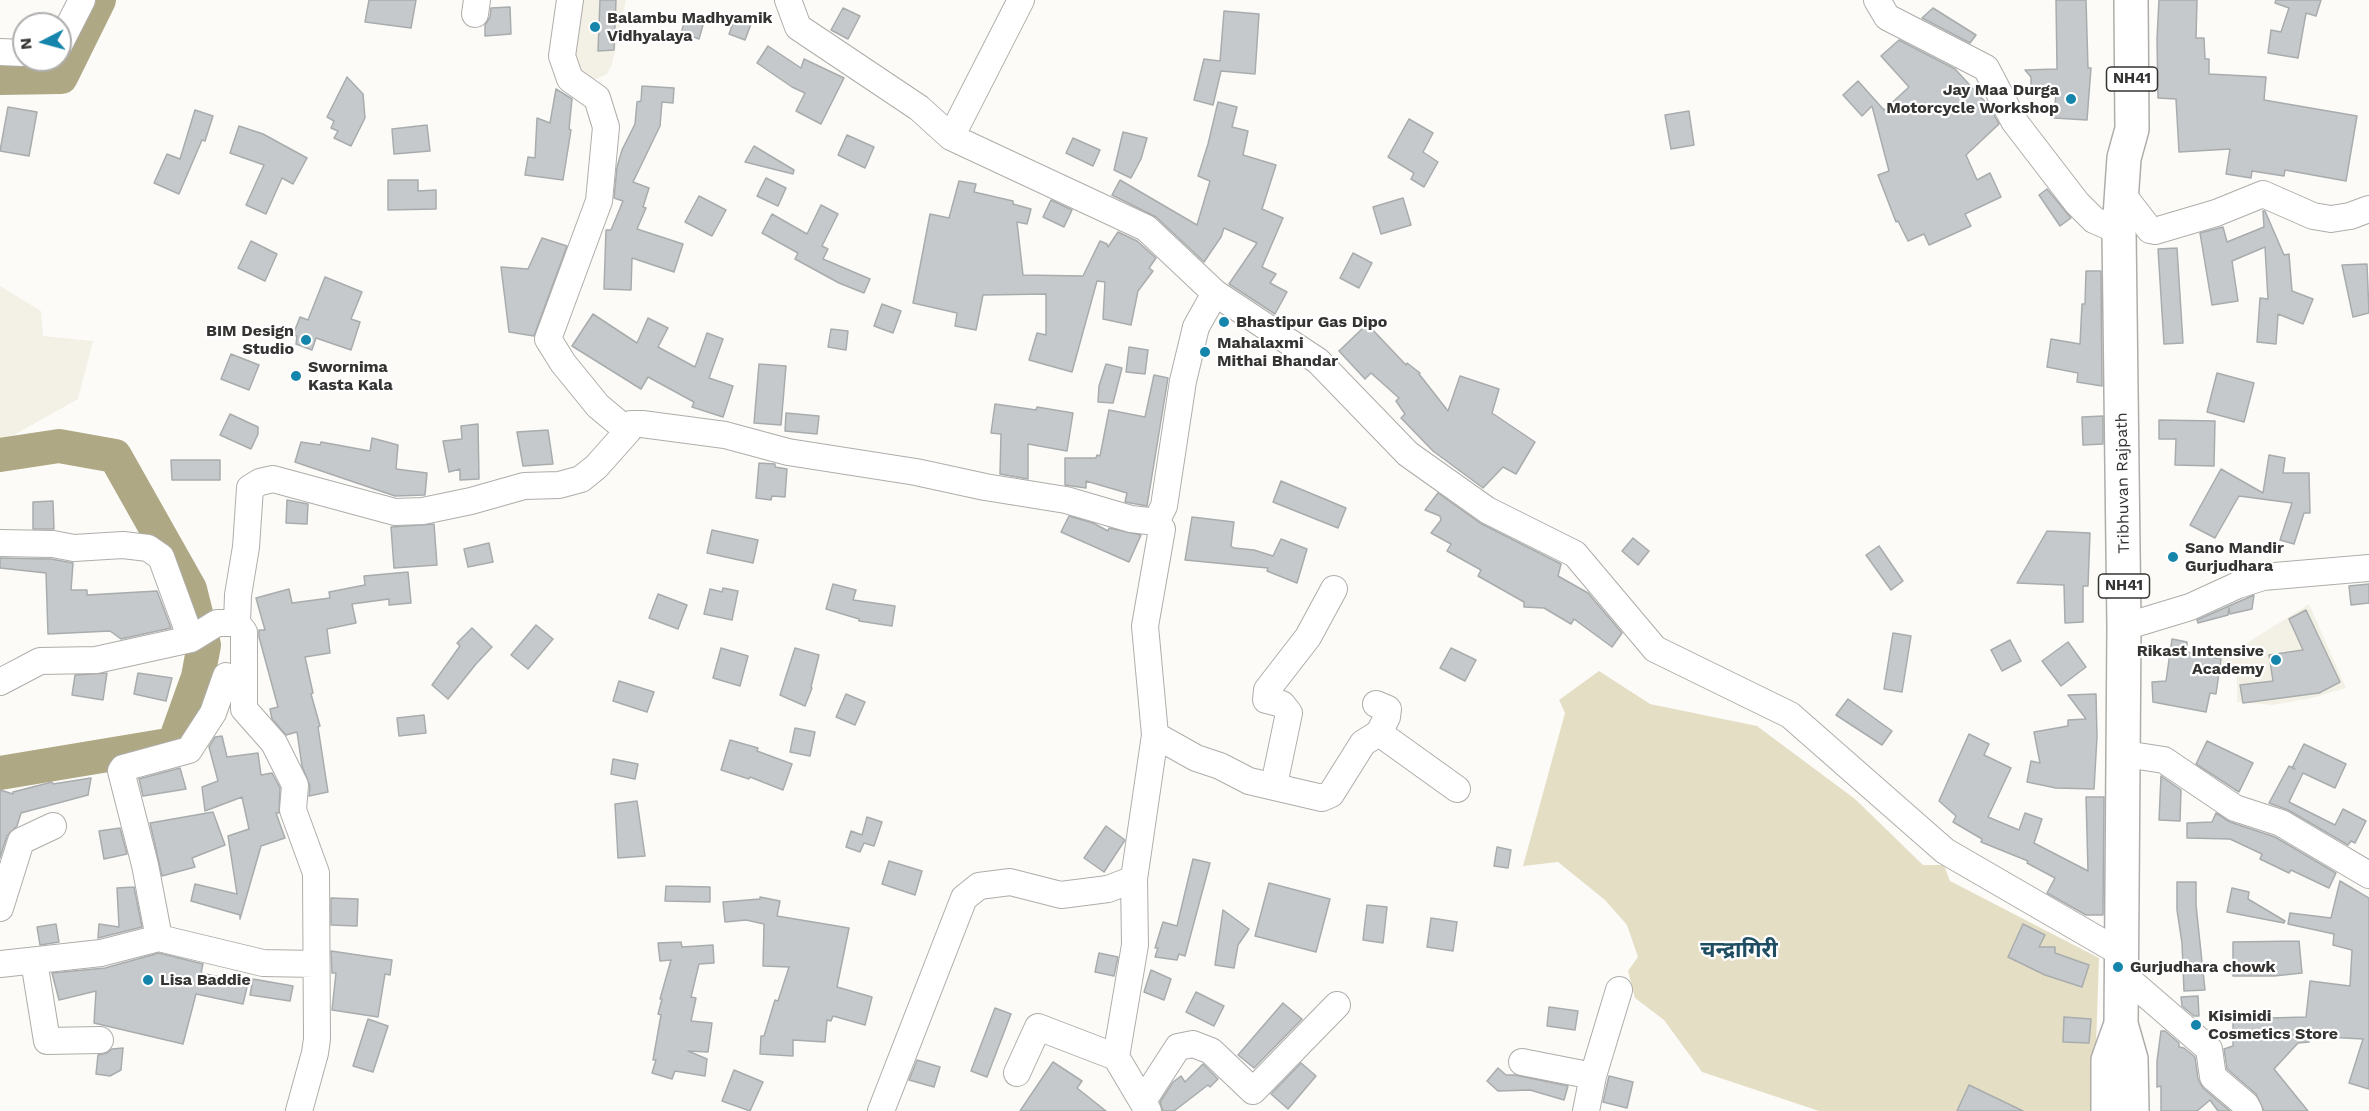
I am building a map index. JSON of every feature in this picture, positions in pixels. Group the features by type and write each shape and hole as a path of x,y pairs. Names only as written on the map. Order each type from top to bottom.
{"highway":[{"name":"Tribhuvan Rajpath","path":"2114,0 2115,120 2124,158"},
{"name":"Tribhuvan Rajpath","path":"2131,0 2132,129 2124,158 2120,231 2125,754 2121,1024 2131,1059 2132,1111"},
{"name":"Tribhuvan Rajpath","path":"2108,1111 2108,1060 2121,1024"}],"street":[{"path":"72,20 82,0"},
{"path":"570,0 562,56 570,79 597,98 606,127 599,201 549,339 563,363 598,406 628,431"},
{"path":"788,0 798,27 919,108 951,137 1146,228 1215,293 1318,361 1408,454 1487,510 1575,554 1655,649 1790,715 1945,851 2121,963 2209,1048 2213,1077 2246,1105 2249,1111"},
{"path":"951,137 1021,0"},
{"path":"1877,0 1887,17 1986,68 2014,121 2077,203 2094,220 2120,231"},
{"path":"2123,195 2150,230 2155,231 2216,213 2263,194 2313,216 2331,219 2350,216 2369,209"},
{"path":"1156,522 1164,506 1183,381 1196,327 1215,293"},
{"path":"0,682 40,661 96,660 191,639 227,623 238,595 246,548 250,488 260,482 273,479 395,512 423,511 471,501 524,486 559,485 581,479 596,467 628,431 631,424 725,435 788,452 916,472 985,487 1066,500 1131,519 1156,522 1162,529 1145,626 1155,735 1134,879 1135,945 1116,1057"},
{"path":"0,543 53,544 74,548 123,545 148,548 161,557 191,639"},
{"path":"2124,627 2190,607 2238,585 2263,577 2369,568"},
{"path":"1274,785 1289,713 1282,704 1266,700 1267,690 1308,637 1334,589"},
{"path":"227,623 244,632 244,709 274,743 295,785 293,810 316,873 315,1053 299,1111"},
{"path":"159,938 152,895 121,771 123,768 189,750 213,713 226,676 244,694 244,709"},
{"path":"1155,735 1196,758 1220,766 1249,781 1322,798 1331,794 1362,743 1379,733 1387,717 1388,709 1376,704"},
{"path":"1379,733 1457,789"},
{"path":"2125,754 2164,760 2235,808 2280,823 2369,875"},
{"path":"0,908 21,841 53,826"},
{"path":"881,1111 964,898 979,886 1010,882 1061,895 1108,889 1134,879"},
{"path":"0,964 101,953 159,938 263,963 316,964"},
{"path":"34,961 47,1041 100,1040"},
{"path":"1586,1111 1593,1076 1619,990"},
{"path":"1145,1106 1178,1047 1193,1044 1211,1051 1252,1091 1336,1005"},
{"path":"1017,1072 1038,1028 1116,1057 1145,1106"},
{"path":"1522,1062 1593,1076"}],"shaded area":[{"name":"Balambu Madhyamik Vidhyalaya","path":"573,0 626,0 612,64 607,74 596,79 586,79 573,74"},
{"path":"0,286 41,311 43,336 93,341 78,399 14,435 0,438"},
{"name":"Rikast Intensive Academy","path":"2309,604 2346,688 2312,698 2272,705 2237,702 2237,673 2217,668 2219,653 2239,648"},
{"path":"1599,671 1650,704 1757,726 1855,799 1923,865 1944,865 1950,881 2099,958 2095,1075 2097,1111 1819,1111 1702,1072 1664,1020 1635,998 1628,971 1638,957 1627,925 1605,900 1558,862 1523,866 1565,713 1559,700"}],"building":[{"path":"369,0 416,0 411,28 365,22"},
{"path":"600,0 616,0 614,50 598,51"},
{"path":"2056,0 2086,0 2088,68 2091,68 2087,120 2054,118 2056,93 2031,93 2031,77 2025,70 2057,69"},
{"path":"2159,0 2197,0 2196,38 2204,38 2205,59 2209,59 2209,74 2266,77 2264,100 2357,116 2346,181 2285,170 2284,176 2252,171 2251,178 2226,174 2230,149 2179,152 2176,99 2158,98"},
{"path":"2276,0 2321,0 2316,16 2306,13 2298,58 2268,53 2271,30 2281,32 2289,8 2275,3"},
{"path":"510,7 511,34 485,36 485,25 490,17 491,8"},
{"path":"843,8 860,16 848,39 831,30"},
{"path":"1933,8 1976,35 1970,43 1922,18"},
{"path":"1224,11 1259,14 1255,74 1221,71 1213,105 1194,100 1204,59 1220,61"},
{"path":"735,18 751,24 745,40 729,34"},
{"path":"685,20 703,25 699,39 681,33"},
{"path":"1899,40 1955,69 1989,106 1999,124 1966,155 1977,180 1990,173 2001,197 1965,214 1971,226 1929,245 1924,234 1908,241 1898,221 1896,222 1878,175 1889,171 1872,106 1862,116 1843,95 1858,81 1884,110 1909,87 1881,56"},
{"path":"768,46 801,68 804,59 844,78 821,124 796,111 805,93 792,87 757,63"},
{"path":"347,77 363,94 365,118 351,146 334,138 338,131 331,128 334,121 327,117"},
{"path":"642,86 674,88 673,103 662,102 660,126 633,182 649,188 643,207 646,208 637,229 683,244 674,272 632,258 631,290 604,289 606,230 611,230 623,201 614,198 617,167 622,150 635,124 637,102 641,101"},
{"path":"556,89 572,99 569,129 571,130 563,180 525,175 528,157 535,158 537,118 550,123"},
{"path":"1218,102 1237,107 1232,127 1248,131 1243,155 1276,165 1262,209 1283,218 1262,267 1276,274 1270,283 1287,292 1275,314 1229,284 1257,243 1224,228 1221,237 1204,262 1156,217 1112,195 1120,180 1197,225 1210,181 1198,176"},
{"path":"8,107 37,112 29,156 0,151"},
{"path":"195,110 213,116 205,141 202,140 179,194 154,183 167,154 180,159"},
{"path":"1689,111 1694,145 1671,149 1665,115"},
{"path":"1409,119 1433,133 1423,152 1438,162 1424,187 1411,179 1414,173 1388,157"},
{"path":"427,125 430,151 394,154 392,129"},
{"path":"239,126 263,134 307,158 293,184 282,178 266,214 246,205 264,165 230,153"},
{"path":"1123,132 1147,138 1141,159 1131,178 1114,170"},
{"path":"847,135 874,147 865,168 838,155"},
{"path":"1073,138 1100,150 1093,166 1066,153"},
{"path":"754,146 794,170 793,174 745,162"},
{"path":"766,178 786,188 778,206 757,196"},
{"path":"388,180 418,180 418,191 436,190 436,209 388,210"},
{"path":"959,181 976,184 974,192 1013,201 1013,204 1031,209 1027,224 1017,222 1023,275 1083,276 1100,241 1108,247 1118,232 1137,241 1156,258 1149,268 1153,271 1138,291 1131,325 1103,319 1105,282 1097,281 1072,372 1029,360 1037,333 1046,335 1046,294 983,295 976,330 955,326 957,313 913,303 930,214 949,218"},
{"path":"2047,189 2071,218 2060,226 2039,195"},
{"path":"699,196 726,210 712,236 685,222"},
{"path":"1403,198 1411,225 1381,234 1373,207"},
{"path":"1051,200 1072,210 1064,227 1043,217"},
{"path":"821,205 838,214 822,246 828,249 823,259 870,279 864,293 839,283 795,259 798,253 762,233 772,214 807,234"},
{"path":"2263,211 2265,211 2284,255 2289,254 2292,291 2313,299 2303,324 2278,314 2276,344 2257,342 2260,298 2268,299 2265,247 2232,261 2238,301 2212,305 2200,233 2223,227 2227,242 2264,227"},
{"path":"542,238 567,246 534,336 509,332 501,267 528,269"},
{"path":"251,241 277,254 265,281 238,268"},
{"path":"2177,248 2183,343 2164,344 2158,249"},
{"path":"1353,253 1372,263 1359,288 1340,278"},
{"path":"2367,264 2369,313 2353,317 2342,265"},
{"path":"2086,271 2101,271 2102,386 2077,382 2078,373 2047,367 2051,339 2080,344"},
{"path":"325,277 362,292 351,319 360,322 351,350 316,338 312,350 296,344 297,336 293,335 300,317 308,320"},
{"path":"882,304 901,311 893,333 874,326"},
{"path":"593,314 637,343 648,318 668,328 658,347 695,367 707,333 723,339 709,378 733,386 723,417 692,407 694,402 648,377 641,389 572,346"},
{"path":"1364,327 1370,327 1406,365 1407,363 1420,373 1448,411 1460,376 1499,389 1492,413 1535,442 1516,474 1503,467 1483,488 1433,451 1401,418 1405,414 1396,401 1399,398 1371,373 1365,379 1339,351"},
{"path":"831,329 848,331 846,350 828,347"},
{"path":"1129,347 1148,350 1145,374 1126,372"},
{"path":"231,354 259,365 249,390 221,379"},
{"path":"759,364 786,366 781,425 754,423"},
{"path":"1106,364 1122,368 1113,403 1098,402 1099,386"},
{"path":"2217,373 2254,383 2244,422 2207,412"},
{"path":"1154,375 1168,378 1147,506 1125,502 1127,493 1086,481 1086,488 1065,485 1065,458 1100,456 1109,410 1145,417"},
{"path":"995,404 1036,410 1037,407 1073,413 1067,451 1028,444 1028,479 1000,474 1001,434 991,433"},
{"path":"786,413 819,416 817,434 785,431"},
{"path":"230,414 258,427 258,434 251,449 220,435"},
{"path":"2103,416 2103,444 2083,445 2082,417"},
{"path":"2159,420 2215,421 2214,466 2175,465 2176,439 2159,439"},
{"path":"478,424 479,479 460,480 460,469 449,472 443,441 462,439 461,426"},
{"path":"548,430 553,464 523,466 517,432"},
{"path":"372,438 398,445 396,469 427,473 425,495 395,496 295,462 301,442 320,445 321,442 370,451"},
{"path":"2269,455 2285,458 2283,473 2309,473 2310,513 2304,513 2294,544 2280,540 2292,503 2239,496 2215,538 2190,525 2221,469 2263,493"},
{"path":"171,460 220,460 220,480 172,480"},
{"path":"759,463 775,464 775,467 787,469 785,497 772,496 771,500 756,498"},
{"path":"1281,481 1346,508 1338,528 1273,502"},
{"path":"1438,493 1480,523 1561,564 1558,576 1588,593 1622,633 1612,647 1574,619 1571,624 1544,608 1524,607 1524,602 1478,576 1481,570 1447,551 1451,544 1431,533 1441,520 1440,516 1425,510"},
{"path":"287,500 308,504 307,524 286,523"},
{"path":"53,501 54,529 33,529 33,502"},
{"path":"1069,516 1093,523 1108,531 1109,528 1141,535 1129,562 1061,532"},
{"path":"1192,517 1234,522 1231,546 1234,548 1254,550 1273,556 1281,539 1307,549 1297,583 1267,571 1268,568 1185,560"},
{"path":"434,524 437,565 394,568 391,527"},
{"path":"712,530 758,540 753,563 707,553"},
{"path":"2047,531 2090,533 2088,586 2083,586 2083,622 2065,623 2064,585 2017,583"},
{"path":"1633,538 1649,551 1638,565 1622,551"},
{"path":"489,543 493,562 468,567 464,549"},
{"path":"1879,546 1903,581 1891,590 1866,555"},
{"path":"0,558 51,559 73,563 71,590 87,590 87,595 157,591 171,628 121,639 110,631 48,634 46,573 0,568"},
{"path":"408,572 411,603 389,605 389,599 352,604 356,623 327,629 330,653 305,657 313,693 311,694 320,726 318,727 328,792 309,796 310,786 302,766 297,732 286,735 272,719 270,709 278,707 259,637 259,630 265,630 256,598 289,589 292,603 330,598 329,592 365,585 364,576"},
{"path":"833,584 856,590 853,600 895,606 892,626 859,621 859,619 826,609"},
{"path":"2369,584 2369,603 2351,605 2349,586"},
{"path":"723,588 738,591 732,620 704,614 710,589 722,592"},
{"path":"658,594 687,605 678,629 649,618"},
{"path":"2254,595 2252,609 2230,614 2229,608 2228,615 2198,623 2197,620"},
{"path":"2306,610 2340,682 2319,693 2243,703 2240,685 2273,681 2269,655 2303,650 2289,619"},
{"path":"536,625 553,639 528,669 511,655"},
{"path":"472,628 492,647 448,699 432,685 460,646 457,643"},
{"path":"1893,633 1911,636 1902,692 1884,689"},
{"path":"2172,639 2187,642 2187,652 2221,659 2216,694 2210,693 2206,712 2153,702 2152,682 2166,681"},
{"path":"2010,640 2021,661 2002,671 1991,650"},
{"path":"2068,642 2086,667 2061,686 2042,661"},
{"path":"721,648 748,656 740,686 713,678"},
{"path":"795,648 819,655 812,688 805,706 780,695"},
{"path":"1451,648 1476,660 1465,681 1440,668"},
{"path":"107,673 103,700 72,695 75,675"},
{"path":"138,673 172,678 166,701 134,694"},
{"path":"619,681 654,692 647,712 613,701"},
{"path":"846,694 865,702 855,725 836,717"},
{"path":"2096,694 2097,737 2094,789 2056,788 2027,782 2031,761 2040,763 2034,732 2068,726 2068,720 2086,719 2068,695"},
{"path":"1848,699 1892,731 1882,745 1836,715"},
{"path":"424,715 426,733 399,736 397,718"},
{"path":"795,728 815,732 810,756 790,752"},
{"path":"1969,734 1989,744 1984,755 2011,768 1988,817 2019,830 2025,813 2042,819 2034,843 2088,871 2086,797 2104,797 2103,915 2086,915 2047,893 2055,878 2027,863 2028,861 1981,842 1982,839 1953,822 1956,816 1939,801"},
{"path":"222,736 227,757 258,753 261,775 272,773 280,788 279,813 276,813 285,838 261,846 240,919 240,915 191,901 195,884 237,894 228,836 249,829 242,797 205,811 202,787 218,781 209,747 215,737"},
{"path":"730,740 758,748 757,751 792,764 783,790 750,777 749,779 721,770"},
{"path":"2207,741 2253,763 2239,792 2196,764"},
{"path":"2304,744 2346,764 2335,788 2303,773 2289,802 2335,825 2343,809 2366,821 2355,843 2351,841 2348,845 2288,810 2269,803 2289,766 2292,768"},
{"path":"613,759 638,764 635,779 611,774"},
{"path":"180,768 186,789 143,796 139,779"},
{"path":"2161,776 2181,790 2180,821 2159,820"},
{"path":"91,778 88,795 21,813 17,826 7,836 0,858 0,790 13,794 13,792 52,782 53,784"},
{"path":"637,801 645,856 618,858 615,804"},
{"path":"213,812 225,845 192,858 195,867 162,876 150,823"},
{"path":"2216,813 2230,822 2275,837 2336,873 2329,888 2291,870 2289,873 2260,859 2262,854 2230,839 2187,838 2187,823 2212,822"},
{"path":"867,817 882,822 874,846 864,843 860,852 846,847 851,831 862,835"},
{"path":"1106,826 1125,840 1104,872 1084,858"},
{"path":"120,828 127,854 104,859 99,831"},
{"path":"1497,847 1511,850 1508,868 1494,866"},
{"path":"1193,859 1210,863 1185,956 1179,954 1177,960 1155,957 1158,948 1155,948 1163,922 1177,926"},
{"path":"889,861 922,871 915,895 882,884"},
{"path":"2340,881 2369,898 2369,1089 2349,1083 2363,1039 2308,1036 2309,1042 2298,1043 2274,1069 2308,1111 2264,1111 2256,1094 2227,1069 2224,1049 2233,1046 2233,1015 2269,1015 2269,1018 2306,1017 2310,981 2350,986 2352,950 2333,945 2334,934 2288,924 2290,913 2331,918"},
{"path":"2177,882 2196,882 2196,905 2205,990 2184,991"},
{"path":"1269,883 1330,899 1316,952 1255,936"},
{"path":"666,886 710,887 710,902 665,901"},
{"path":"134,887 142,927 98,938 99,924 119,927 117,888"},
{"path":"2232,888 2249,892 2248,899 2285,921 2284,923 2227,912"},
{"path":"760,897 780,901 777,916 849,928 837,987 872,997 865,1025 833,1016 831,1021 827,1020 825,1042 793,1040 793,1056 760,1054 761,1036 764,1036 775,1000 778,1001 789,967 763,966 764,924 746,920 725,922 723,902 760,899"},
{"path":"331,898 358,899 357,926 331,925"},
{"path":"1367,905 1387,907 1383,943 1363,940"},
{"path":"1223,910 1249,929 1238,945 1234,968 1215,965"},
{"path":"1431,918 1457,922 1453,951 1427,947"},
{"path":"56,924 59,942 40,945 37,927"},
{"path":"2023,924 2045,935 2039,947 2055,947 2055,953 2089,965 2082,987 2045,975 2008,957"},
{"path":"2299,941 2302,973 2233,976 2233,942"},
{"path":"681,942 682,947 713,945 714,963 699,964 691,997 696,998 691,1021 712,1023 708,1052 688,1051 707,1059 705,1076 675,1071 672,1079 652,1073 656,1060 653,1060 661,1015 658,1014 662,999 660,999 671,960 660,961 658,943"},
{"path":"331,951 392,960 390,975 385,974 378,1017 332,1010 336,973 332,973"},
{"name":"Lisa Baddie","path":"159,953 203,964 201,973 248,983 243,1004 196,994 183,1044 94,1023 96,991 59,1000 52,973 105,968"},
{"path":"1099,953 1118,957 1114,976 1095,972"},
{"path":"1151,970 1171,979 1164,1000 1144,992"},
{"path":"253,979 293,986 290,1001 250,995"},
{"path":"1196,992 1224,1006 1214,1026 1186,1012"},
{"path":"2198,996 2199,1016 2194,1016 2182,1006 2181,997"},
{"path":"1283,1003 1302,1019 1254,1068 1238,1055"},
{"path":"1549,1007 1578,1011 1575,1030 1547,1026"},
{"path":"995,1008 1011,1014 987,1077 971,1071"},
{"path":"2064,1017 2091,1019 2089,1043 2063,1042"},
{"path":"368,1019 388,1026 373,1072 353,1066"},
{"path":"2161,1031 2165,1031 2179,1043 2179,1047 2184,1048 2195,1057 2198,1079 2203,1088 2230,1111 2218,1111 2210,1100 2197,1111 2161,1111 2161,1086 2157,1087 2157,1061"},
{"path":"123,1048 121,1070 110,1076 96,1074 98,1055 112,1049"},
{"path":"917,1060 940,1067 934,1087 909,1080"},
{"path":"1053,1062 1082,1081 1077,1088 1106,1111 1020,1111"},
{"path":"1301,1063 1316,1076 1288,1109 1271,1094"},
{"path":"1203,1064 1218,1079 1174,1111 1163,1111 1160,1102 1173,1082 1181,1076 1185,1082"},
{"path":"1498,1068 1506,1075 1568,1086 1564,1100 1530,1090 1498,1091 1487,1081"},
{"path":"734,1070 763,1082 750,1111 722,1101"},
{"path":"1609,1076 1633,1082 1627,1108 1603,1102"},
{"path":"1969,1085 2023,1111 1957,1111"}],"waterway":[{"path":"0,78 61,77 99,0"},
{"path":"0,455 59,446 115,456 190,589 204,645 198,677 174,744 0,773"}],"place":[{"name":"Balambu Madhyamik Vidhyalaya","path":"595,27"},
{"name":"Jay Maa Durga Motorcycle Workshop","path":"2071,99"},
{"name":"Bhastipur Gas Dipo","path":"1224,322"},
{"name":"BIM Design Studio","path":"306,340"},
{"name":"Mahalaxmi Mithai Bhandar","path":"1205,352"},
{"name":"Swornima Kasta Kala","path":"296,376"},
{"name":"Sano Mandir Gurjudhara","path":"2173,557"},
{"name":"Rikast Intensive Academy","path":"2276,660"},
{"name":"Gurjudhara chowk","path":"2118,967"},
{"name":"Lisa Baddie","path":"148,980"},
{"name":"Kisimidi Cosmetics Store","path":"2196,1025"}],"district":[{"name":"चन्द्रागिरी","path":"1739,951"}]}
